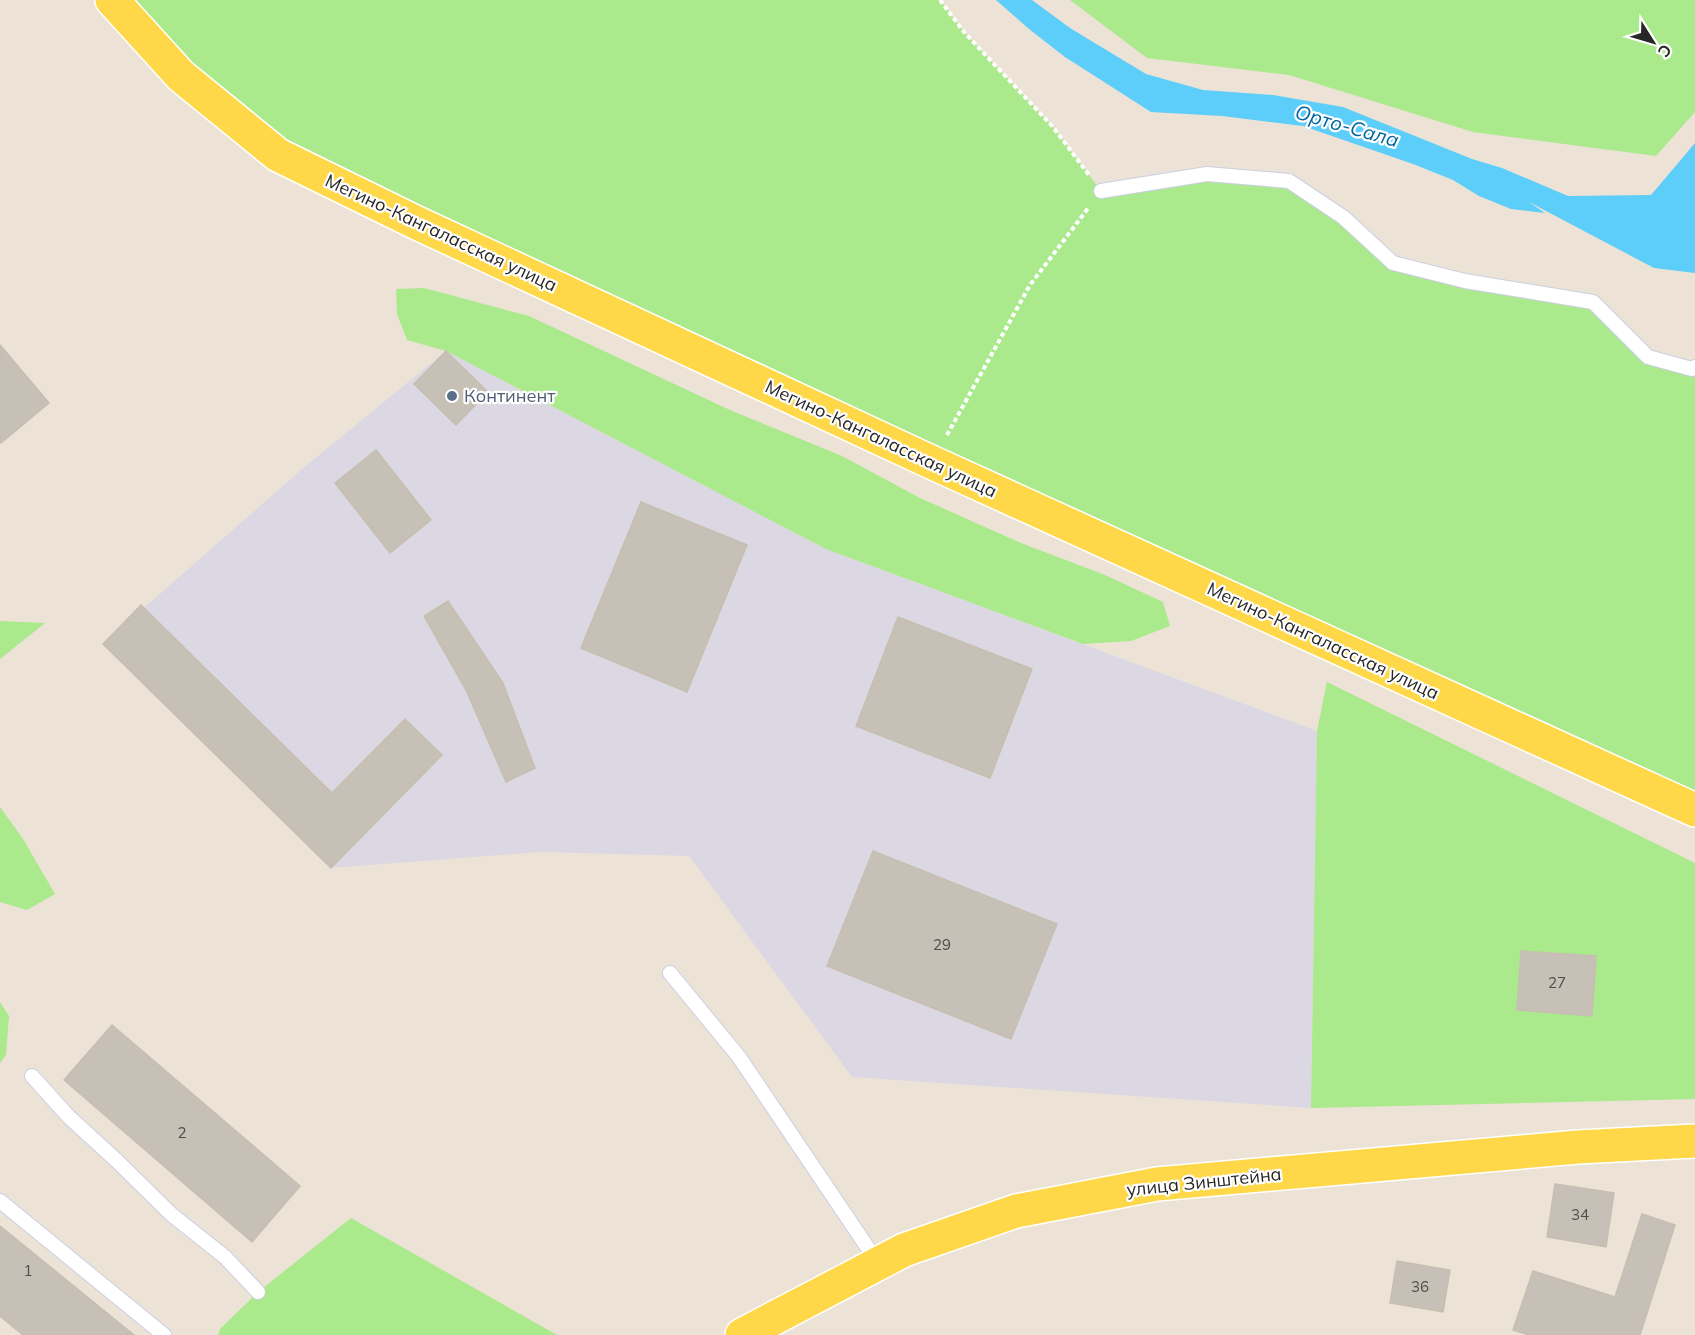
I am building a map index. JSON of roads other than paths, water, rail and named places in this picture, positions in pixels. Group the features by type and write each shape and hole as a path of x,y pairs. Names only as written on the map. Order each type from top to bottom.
{"main road":[{"name":"Мегино-Кангаласская улица","path":"112,0 181,76 278,155 390,210 931,462 1695,810"},
{"name":"улица Зинштейна","path":"742,1335 904,1250 1016,1211 1157,1184 1578,1146 1695,1141"}],"lane":[{"path":"1101,191 1207,174 1289,181 1343,217 1393,263 1465,281 1593,302 1648,357 1692,369 1695,367"},
{"path":"670,974 740,1057 878,1263"},
{"path":"32,1076 69,1117 172,1215 225,1257 258,1292"},
{"path":"0,1201 164,1335"}],"water":[{"name":"Орто-Сала","path":"996,0 1032,0 1070,28 1146,74 1203,90 1273,95 1343,107 1568,196 1651,195 1695,143 1695,273 1654,268 1529,202 1545,213 1511,209 1479,196 1453,180 1413,164 1303,126 1222,116 1151,112 1065,57"}],"place":[{"name":"Континент","path":"452,396"}]}
